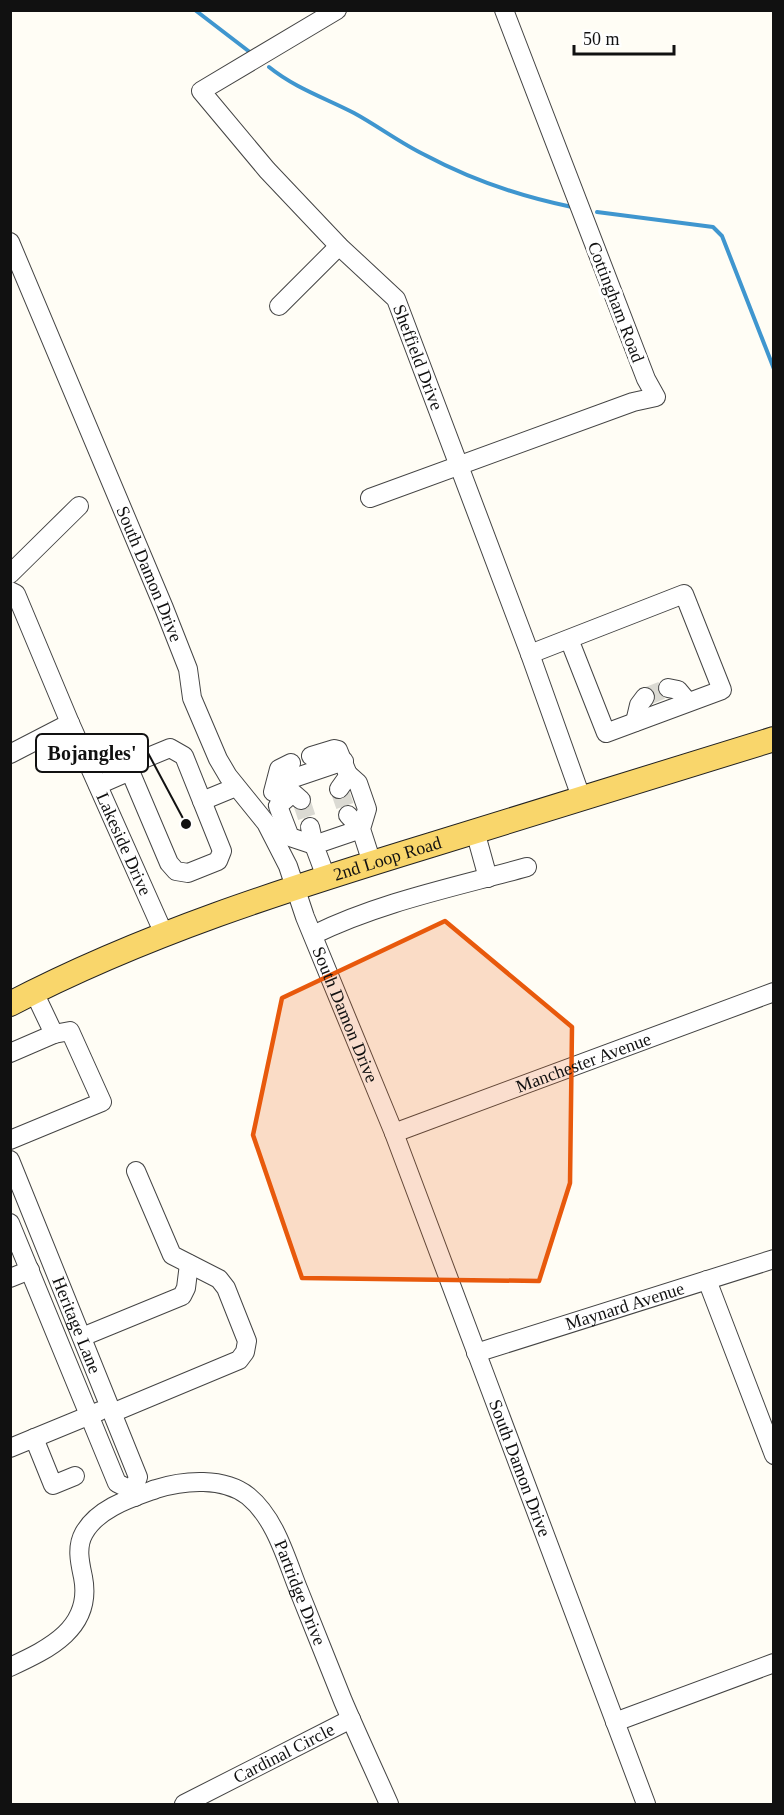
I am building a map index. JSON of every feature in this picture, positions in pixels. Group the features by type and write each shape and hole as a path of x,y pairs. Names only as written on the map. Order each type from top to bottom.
{"main road":[{"name":"2nd Loop Road","path":"10,1004 89,964 164,934 295,887 580,797 773,741"}],"street":[{"name":"Sheffield Drive","path":"337,10 201,91 267,170 339,246 396,299 530,654 580,797"},
{"name":"Cottingham Road","path":"459,466 633,402 656,397 646,379 504,10"},
{"name":"South Damon Drive","path":"10,242 182,653 192,698 206,733 223,768 277,843 295,887 312,935 394,1133 646,1804"},
{"path":"279,306 339,246"},
{"path":"370,498 459,466"},
{"path":"10,574 79,506"},
{"name":"Lakeside Drive","path":"10,591 16,594 70,723 164,934"},
{"path":"530,654 684,594 722,690 606,733 569,639"},
{"path":"668,688 678,690 688,702"},
{"path":"635,722 639,705 645,697"},
{"path":"10,754 70,723"},
{"path":"98,785 130,771 136,762 170,748 184,756 222,851 218,861 188,873 176,872 169,863 130,771"},
{"path":"311,756 334,749 338,750 344,775"},
{"path":"254,810 286,788 344,775 358,783 367,809 361,829"},
{"path":"202,801 236,787"},
{"path":"286,788 290,837 361,829"},
{"path":"348,815 361,829 372,863"},
{"path":"475,831 489,878"},
{"path":"312,836 326,878"},
{"path":"312,935 354,916 527,867"},
{"path":"34,992 54,1034"},
{"name":"Manchester Avenue","path":"394,1133 774,992"},
{"path":"10,1053 54,1034 70,1032 75,1037 102,1102 10,1140"},
{"name":"Heritage Lane","path":"10,1160 138,1477 134,1494 117,1484 10,1223"},
{"path":"12,1444 111,1410 239,1360 245,1352 247,1341 226,1288 219,1279 172,1255 136,1171"},
{"name":"Maynard Avenue","path":"476,1353 774,1259"},
{"path":"82,1337 182,1296 186,1287 189,1264"},
{"path":"10,1278 30,1270"},
{"path":"707,1280 774,1455"},
{"path":"34,1438 54,1485 75,1476"},
{"name":"Partridge Drive","path":"10,1667 54,1645 71,1630 83,1606 84,1581 79,1551 84,1533 101,1515 134,1494 162,1487 205,1482 229,1486 249,1497 272,1526 351,1719 389,1804"},
{"path":"615,1722 774,1663"},
{"name":"Cardinal Circle","path":"184,1804 351,1719"}],"highlighted area":[{"path":"445,921 572,1027 570,1183 539,1281 302,1278 253,1135 282,998"}],"waterway":[{"path":"195,10 251,53"},
{"path":"269,67 300,87 354,113 442,164 497,186 572,207"},
{"path":"597,212 713,227 722,236 774,369"}],"tunnel":[{"path":"645,697 668,688"},
{"path":"339,789 348,815"},
{"path":"301,800 310,827"}],"place":[{"name":"Bojangles'","path":"186,824"}]}
